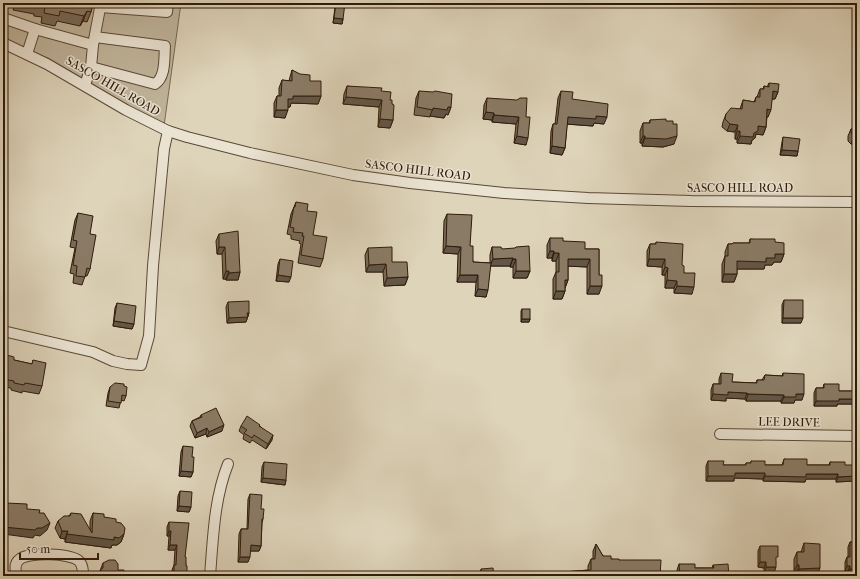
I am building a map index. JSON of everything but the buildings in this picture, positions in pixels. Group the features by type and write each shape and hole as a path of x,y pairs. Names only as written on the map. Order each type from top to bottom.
{"street":[{"path":"85,85 91,67 100,5 168,12 168,3"},
{"path":"3,18 35,29 94,41 165,46 163,72 159,81 155,84 91,67"},
{"path":"27,54 35,29"},
{"name":"SASCO HILL ROAD","path":"3,43 27,54 85,85 126,110 168,131 250,153 353,175 486,191 603,199 857,202"},
{"path":"3,331 94,352 113,361 141,365 149,336 153,266 164,149 168,131"},
{"name":"LEE DRIVE","path":"720,434 857,436"},
{"path":"210,576 218,500 222,478 228,464"},
{"path":"17,576 15,569 16,563 19,559 30,555 40,554 72,557 80,561 83,568 82,576"}],"shaded area":[{"path":"3,3 181,3 164,126 141,116 109,94 48,58 27,51 3,39"}]}
